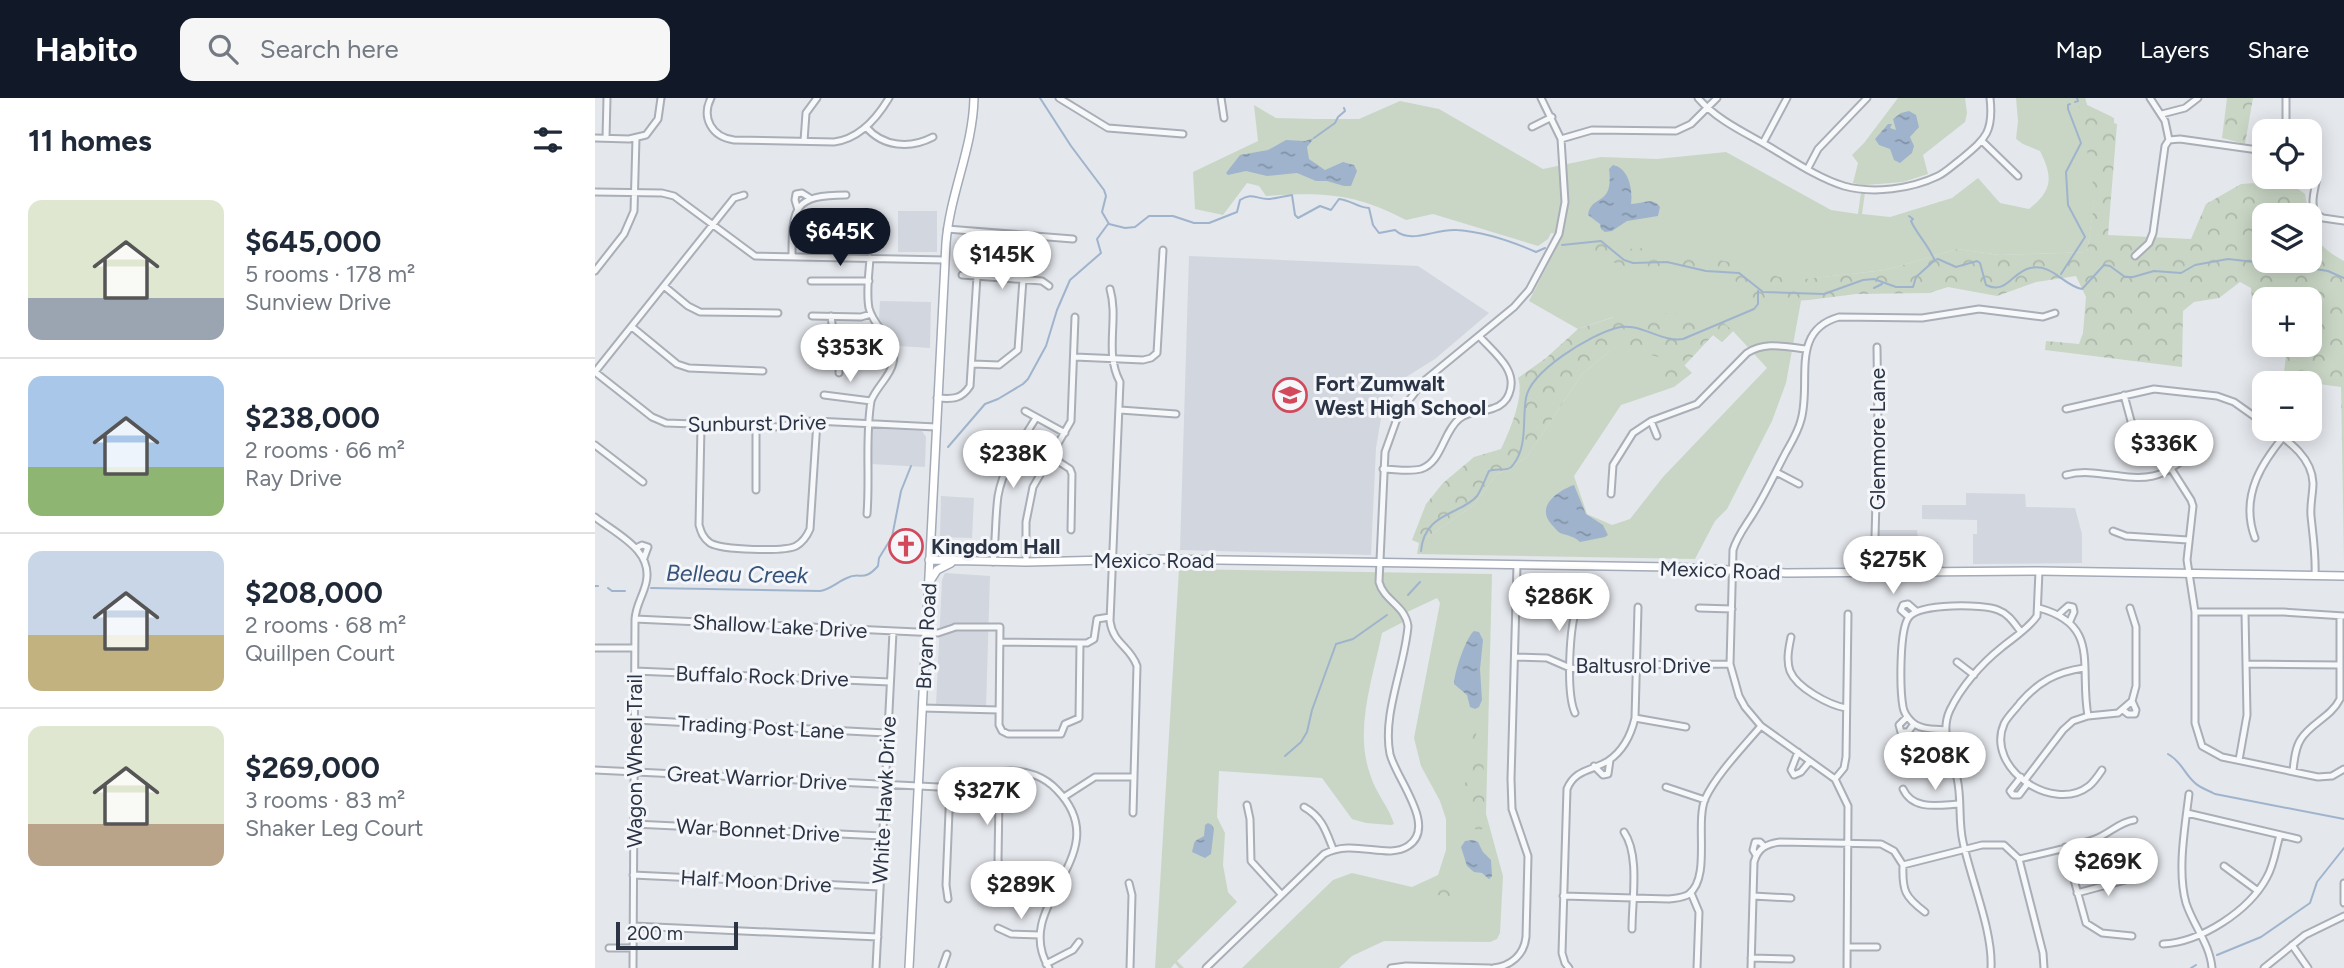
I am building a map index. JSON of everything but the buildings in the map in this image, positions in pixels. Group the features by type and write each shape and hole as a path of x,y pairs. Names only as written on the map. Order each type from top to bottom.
{"main road":[{"name":"Bryan Road","path":"909,968 947,229 970,142 974,98"},
{"name":"Mexico Road","path":"929,561 1113,559 1672,568 1732,572 2039,571 2344,576"},
{"path":"928,584 937,570 955,561"}],"street":[{"path":"606,138 607,98"},
{"path":"595,138 636,138 646,135 654,128 658,119 661,98"},
{"path":"711,98 707,109 709,123 723,138 804,141 844,141 876,118 888,98"},
{"path":"804,141 806,113 817,98"},
{"path":"1059,98 1108,128 1183,134"},
{"path":"1221,98 1224,118"},
{"path":"1206,968 1324,854 1342,846 1391,851 1405,848 1417,836 1419,815 1394,768 1389,736 1408,626 1406,614 1381,589 1379,563 1383,469 1388,439 1403,406 1423,381 1514,307 1527,293 1556,241 1564,216 1565,202 1561,139 1541,98"},
{"path":"1698,98 1717,117 1808,168 1850,187 1894,188 1938,176 1982,141 1992,119 1990,98"},
{"path":"1561,139 1593,130 1676,131 1691,124 1717,98"},
{"path":"1763,143 1787,98"},
{"path":"1808,168 1818,149 1867,98"},
{"path":"2135,256 2152,237 2165,146 2169,140 2162,114 2150,98"},
{"path":"2162,114 2185,108 2198,98"},
{"path":"2285,119 2286,98"},
{"path":"1532,127 1552,117"},
{"path":"866,127 873,136 885,142 915,144 933,137"},
{"path":"595,271 629,225 634,211 636,138"},
{"path":"2169,140 2180,139 2252,149"},
{"path":"1982,141 2018,176"},
{"path":"2314,189 2312,200 2315,213 2323,218 2344,221"},
{"path":"595,192 662,193 674,196 755,256 946,260"},
{"path":"798,210 796,194 810,198"},
{"path":"595,372 712,224 734,198 744,195"},
{"path":"792,257 792,230 798,210 810,198 846,195"},
{"path":"947,229 1073,239"},
{"path":"1075,357 1112,360 1151,358 1158,352 1163,250"},
{"path":"867,514 870,401 874,391 889,373 894,354 891,341 871,314 870,258"},
{"path":"962,275 1042,281 1049,286"},
{"path":"937,398 956,399 970,386 977,276"},
{"path":"973,364 999,365 1018,350 1023,279"},
{"path":"811,281 869,281"},
{"path":"664,286 688,306 701,312 778,313"},
{"path":"1110,289 1114,300 1112,360 1120,382 1110,617 1113,637 1131,652 1137,666 1133,813"},
{"path":"1847,968 1848,806 1835,779 1761,726 1742,702 1730,664 1732,552 1736,538 1751,518 1802,419 1806,389 1806,349 1816,328 1839,317 1922,318 1979,309 2043,317 2055,313"},
{"path":"1960,312 1962,321"},
{"path":"812,316 861,317 871,314"},
{"path":"831,316 833,337 840,361 839,373"},
{"path":"1026,562 1027,522 1033,486 1071,421 1075,317"},
{"path":"632,327 677,364 689,368 763,371"},
{"path":"1383,469 1414,470 1425,467 1437,456 1444,438 1461,417 1472,411 1495,408 1505,401 1512,386 1509,369 1479,336"},
{"path":"1611,494 1612,471 1616,458 1640,426 1697,404 1756,347 1766,345 1806,349"},
{"name":"Glenmore Lane","path":"1874,573 1878,439 1877,347"},
{"path":"860,353 894,354"},
{"name":"Sunburst Drive","path":"595,372 658,420 676,425 780,427 797,422 817,421 936,427"},
{"path":"2066,409 2154,389 2217,396 2234,402 2252,415"},
{"path":"824,395 870,401"},
{"path":"2124,395 2131,421 2171,467 2193,506 2188,540 2189,573 2195,612 2197,735 2202,746 2211,753 2318,777 2332,776 2344,769"},
{"path":"1119,410 1177,414"},
{"path":"1025,411 1065,433"},
{"path":"993,562 998,494 1002,480 1036,418"},
{"path":"701,426 699,525 703,541 725,548 788,548 802,541 810,529 817,421"},
{"path":"1651,421 1657,436"},
{"path":"756,427 756,490"},
{"path":"2256,538 2250,523 2253,485 2280,441"},
{"path":"2288,441 2306,461 2313,483 2310,502 2316,548 2315,575"},
{"path":"595,444 643,482"},
{"path":"2066,475 2085,473 2147,477 2159,474 2190,456 2202,454"},
{"path":"1050,456 1070,469 1072,474 1071,530"},
{"path":"1776,472 1800,484"},
{"name":"Wagon Wheel Trail","path":"596,521 636,548 647,567 647,579 638,599 635,619 632,968"},
{"path":"2113,531 2126,536 2188,540"},
{"path":"802,541 807,548"},
{"path":"1391,968 1492,968 1507,965 1524,950 1528,856 1511,804 1517,565"},
{"path":"1991,968 1991,954 1965,850 1958,779 1948,747 1946,730 1951,707 1974,675 1990,657 2034,622 2039,608 2039,571"},
{"path":"1575,713 1570,702 1570,668 1572,617 1578,604"},
{"path":"1909,617 1902,610 1903,605 1908,604 1916,611"},
{"path":"2059,614 2068,606 2073,607 2070,621"},
{"path":"1565,966 1562,953 1567,789 1577,774 1610,759 1629,737 1635,718 1638,607"},
{"path":"1946,730 1922,728 1914,724 1907,717 1902,705 1903,635 1909,617 1927,607 1990,608 2008,615 2021,632"},
{"path":"1699,608 1732,608"},
{"path":"2039,608 2059,614 2070,621 2082,640 2088,716"},
{"path":"2025,780 2063,730 2073,722 2088,716 2113,714 2123,710 2132,701 2136,686 2136,627 2130,608"},
{"path":"2195,612 2342,616 2340,699 2332,711 2298,742 2293,771"},
{"path":"2239,760 2246,715 2245,613"},
{"path":"1835,779 1844,768 1846,757 1848,614"},
{"path":"1080,643 1079,718 1065,724 1063,733 1006,733 999,728 1000,642 1087,643 1094,639 1097,619 1110,617"},
{"name":"Shallow Lake Drive","path":"635,619 926,633 938,633 955,627 1000,625 1000,642"},
{"name":"White Hawk Drive","path":"876,968 893,632"},
{"path":"1791,636 1788,655 1791,674 1796,681 1834,706 1846,708"},
{"path":"595,648 634,648"},
{"name":"Baltusrol Drive","path":"1515,657 1551,659 1570,668 1587,670 1619,665 1730,664"},
{"path":"1957,662 1974,675"},
{"path":"2246,664 2340,665"},
{"path":"2084,668 2053,675 2039,683 2004,723 2001,743 2003,755 2025,780 2050,795 2073,793 2087,788 2102,770"},
{"name":"Buffalo Rock Drive","path":"635,671 890,682"},
{"path":"2123,710 2134,714 2136,710 2132,701"},
{"path":"922,708 999,710"},
{"path":"1907,717 1899,725 1901,732 1908,732 1914,724"},
{"path":"1635,718 1686,727"},
{"name":"Trading Post Lane","path":"635,720 886,733"},
{"path":"1563,896 1669,899 1681,898 1691,893 1700,875 1701,817 1705,800 1761,726"},
{"path":"1798,752 1791,770 1794,775 1801,772 1810,761"},
{"path":"1594,766 1604,775 1608,774 1610,759"},
{"name":"Great Warrior Drive","path":"595,770 950,787 967,786 991,774 1010,771 1027,772 1052,784 1064,797"},
{"path":"991,774 999,798 998,860 1001,872"},
{"path":"1079,942 1073,950 1048,966 1040,935 1044,912 1070,865 1076,845 1074,817 1064,797 1095,777 1132,777"},
{"path":"948,899 946,885 950,787"},
{"path":"1666,787 1705,800"},
{"path":"1903,789 1910,800 1923,805 1959,804"},
{"path":"2189,794 2183,843 2185,899 2210,956 2212,968"},
{"path":"1247,805 1251,861 1281,894"},
{"path":"1304,807 1322,821 1333,849"},
{"path":"2187,813 2298,839"},
{"path":"2019,859 2094,840 2125,821 2134,820"},
{"name":"War Bonnet Drive","path":"634,824 882,836"},
{"path":"1624,832 1631,842 1634,854 1632,929"},
{"path":"2163,944 2186,940 2200,934 2243,908 2269,874 2280,835"},
{"path":"1751,968 1754,862 1764,846 1780,842 1881,844 1889,847 1903,865 1902,882 1905,894 1925,912"},
{"path":"1903,865 1999,844 2008,847 2019,859 2043,953 2044,968"},
{"path":"2065,847 2077,892 2093,934 2132,936"},
{"path":"1405,848 1409,856"},
{"path":"2224,866 2258,891"},
{"name":"Half Moon Drive","path":"633,875 880,887"},
{"path":"2077,892 2133,878"},
{"path":"1129,883 1132,895 1130,968"},
{"path":"2344,883 2344,903"},
{"path":"1691,893 1699,912 1697,968"},
{"path":"1753,897 1791,898"},
{"path":"2264,968 2319,926 2344,916"},
{"path":"633,926 877,937"},
{"path":"997,928 1011,934 1040,935"},
{"path":"2292,945 2308,968"},
{"path":"1847,947 1877,947"},
{"path":"609,948 632,948"},
{"path":"942,968 947,954"},
{"path":"1751,958 1791,959"}],"shaded area":[{"path":"898,211 937,211 937,252 898,252"},
{"name":"Fort Zumwalt West High School","path":"1189,256 1418,266 1489,313 1435,359 1406,377 1382,412 1376,448 1371,555 1180,550"},
{"path":"880,301 931,302 930,348 898,346 879,318"},
{"path":"873,428 922,431 926,437 925,467 871,464"},
{"path":"1966,493 2025,494 2026,507 2075,508 2082,534 2082,563 1973,564 1973,534 1977,534 1977,520 1922,519 1922,505 1966,505"},
{"path":"941,496 974,498 972,538 940,537"},
{"path":"1878,530 1917,530 1918,542 1938,542 1938,565 1878,565"},
{"path":"945,573 990,576 986,707 936,705 942,580"}],"green space":[{"path":"1898,98 1965,98 1965,122 1923,155 1928,174 1903,182 1866,185 1862,214 1890,217 1952,198 1978,178 2000,203 2029,209 2043,196 2049,176 2040,151 2016,139 2016,98 2085,98 2087,105 2112,117 2087,252 2000,255 1957,249 1886,270 1805,279 1786,383 1772,421 1727,509 1715,521 1695,559 1417,554 1419,543 1474,505 1496,475 1526,458 1582,374 1610,351 1613,317 1578,329 1529,301 1563,235 1551,233 1548,239 1538,246 1433,214 1406,220 1354,199 1304,194 1266,196 1259,186 1247,183 1223,215 1195,209 1193,172 1258,141 1254,105 1276,118 1315,119 1359,119 1400,101 1439,109 1543,169 1601,157 1657,159 1726,152 1831,210 1858,214 1862,185 1853,183 1858,163 1852,155","holes":["1733,331 1767,368 1663,477 1630,519 1612,525 1587,514 1574,476 1621,405 1674,387 1692,373 1684,365 1713,335 1722,342"]},
{"path":"2078,98 2085,98 2087,105 2114,118 2114,123 2117,124 2108,235 2191,239 2206,204 2241,184 2252,183 2252,189 2298,189 2305,194 2307,203 2252,203 2252,273 2322,273 2322,245 2344,261 2344,561 2341,387 2322,384 2322,371 2284,371 2286,357 2322,357 2322,287 2252,287 2252,301 2251,288 2240,282 2219,298 2194,302 2183,311 2182,367 2045,350 2046,341 2079,344 2083,333 2086,297 2076,276 2036,282 1997,296 1948,287 1929,293 1856,294 1764,302 1744,297 1733,276 1669,266 1629,268 1578,249 1578,237 1613,241 1627,249 1647,248 1700,256 1749,266 1779,277 1804,279 1886,270 1957,249 2000,255 2087,252 2095,196"},
{"path":"2227,98 2253,98 2245,144 2222,138"},
{"path":"1672,313 1718,318 1733,331 1722,342 1713,335 1684,366 1674,382 1660,382 1663,358 1626,349 1610,351 1582,374 1526,458 1496,475 1474,505 1419,543 1412,540 1426,504 1443,483 1474,457 1501,449 1518,404 1518,378 1546,358 1578,329 1614,317"},
{"path":"1179,569 1492,574 1486,814 1503,876 1500,933 1497,939 1490,942 1384,941 1352,956 1339,968 1242,968 1333,880 1352,873 1412,887 1438,875 1446,850 1446,819 1440,801 1421,766 1414,738 1440,603 1437,598 1403,614 1405,621 1382,633 1370,686 1364,721 1366,757 1372,781 1394,824 1366,823 1352,819 1322,778 1219,771 1217,817 1225,833 1223,865 1228,892 1237,902 1177,961 1184,968 1179,968 1175,963 1171,968 1155,968"},
{"path":"1469,726 1475,727 1477,740 1483,747 1485,824 1480,832 1468,824 1466,803 1461,791 1472,770 1463,732"},
{"path":"1447,866 1452,879 1450,896 1420,890 1436,880"}],"water":[{"path":"1909,111 1916,115 1919,127 1910,137 1914,146 1912,153 1900,163 1894,160 1890,149 1879,145 1875,139 1888,124 1892,124 1890,128 1896,130 1893,119"},
{"path":"1314,138 1307,147 1309,159 1325,170 1343,162 1354,165 1357,171 1351,186 1316,181 1297,173 1267,176 1246,171 1228,175 1226,173 1240,155 1268,150 1286,140 1305,141"},
{"path":"1613,165 1623,170 1626,175 1631,204 1654,202 1660,207 1658,216 1627,221 1612,231 1605,232 1600,224 1588,215 1593,204 1608,190 1609,169"},
{"path":"1574,485 1586,514 1603,525 1608,535 1605,537 1580,542 1560,533 1547,518 1550,500"},
{"path":"1474,631 1479,632 1483,640 1480,669 1482,700 1475,709 1470,707 1467,695 1454,684 1467,640"},
{"path":"1208,823 1214,829 1211,854 1205,858 1192,852 1195,841 1204,836 1205,825"},
{"path":"1465,841 1478,842 1491,860 1492,876 1489,879 1467,866 1461,847"}],"waterway":[{"path":"1040,98 1104,190 1106,196 1102,212 1109,224"},
{"path":"2075,102 2078,101 2077,98"},
{"path":"2061,274 2085,237 2068,205 2066,172 2081,143 2068,109 2070,104"},
{"path":"1314,138 1335,123 1345,111 1344,108"},
{"name":"Belleau Creek","path":"1109,224 1125,228 1135,227 1149,216 1173,216 1194,223 1209,223 1237,212 1240,200 1244,198 1251,196 1271,199 1292,195 1295,215 1298,218 1320,206 1331,210 1339,199 1369,208 1373,225 1379,233 1395,230 1401,234 1416,236 1457,230 1498,238 1536,252 1545,248"},
{"path":"1909,216 1934,259"},
{"name":"Belleau Creek","path":"948,447 985,404 998,399 1028,379 1046,346 1070,280 1101,253 1097,239 1108,224"},
{"name":"Belleau Creek","path":"1562,245 1601,241 1624,260 1633,263 1667,262 1706,271 1739,273 1763,292 1824,294 1863,280 1874,279 1896,287 1913,287 1916,277 1935,260"},
{"name":"Belleau Creek","path":"1935,260 1956,267 1977,261 1980,263 1986,285 1993,287 2004,285 2024,270 2038,267 2082,289 2104,265 2110,266 2125,277 2133,277 2154,271 2181,273 2195,265 2228,259 2328,271 2344,278"},
{"path":"1874,288 1882,284"},
{"path":"1421,551 1424,538 1436,521 1477,496 1489,471 1509,468 1518,458 1523,442 1526,398 1530,387 1550,365 1592,338 1616,328 1633,327 1666,338 1683,339 1754,309 1758,304 1758,291"},
{"name":"Belleau Creek","path":"651,588 820,591 851,576 869,574 878,566 879,558 892,537 901,491 911,466"},
{"path":"1408,595 1420,582"},
{"name":"Belleau Creek","path":"608,588 612,591 625,591"},
{"path":"1285,756 1301,742 1307,732 1312,710 1336,644 1353,639 1387,615"},
{"path":"2168,754 2197,785 2215,794 2344,819"},
{"path":"2217,955 2261,937 2310,903 2317,882 2344,848"},
{"path":"2191,968 2196,965"}],"place":[{"name":"Fort Zumwalt West High School","path":"1290,395"},
{"name":"Kingdom Hall","path":"906,546"}]}
